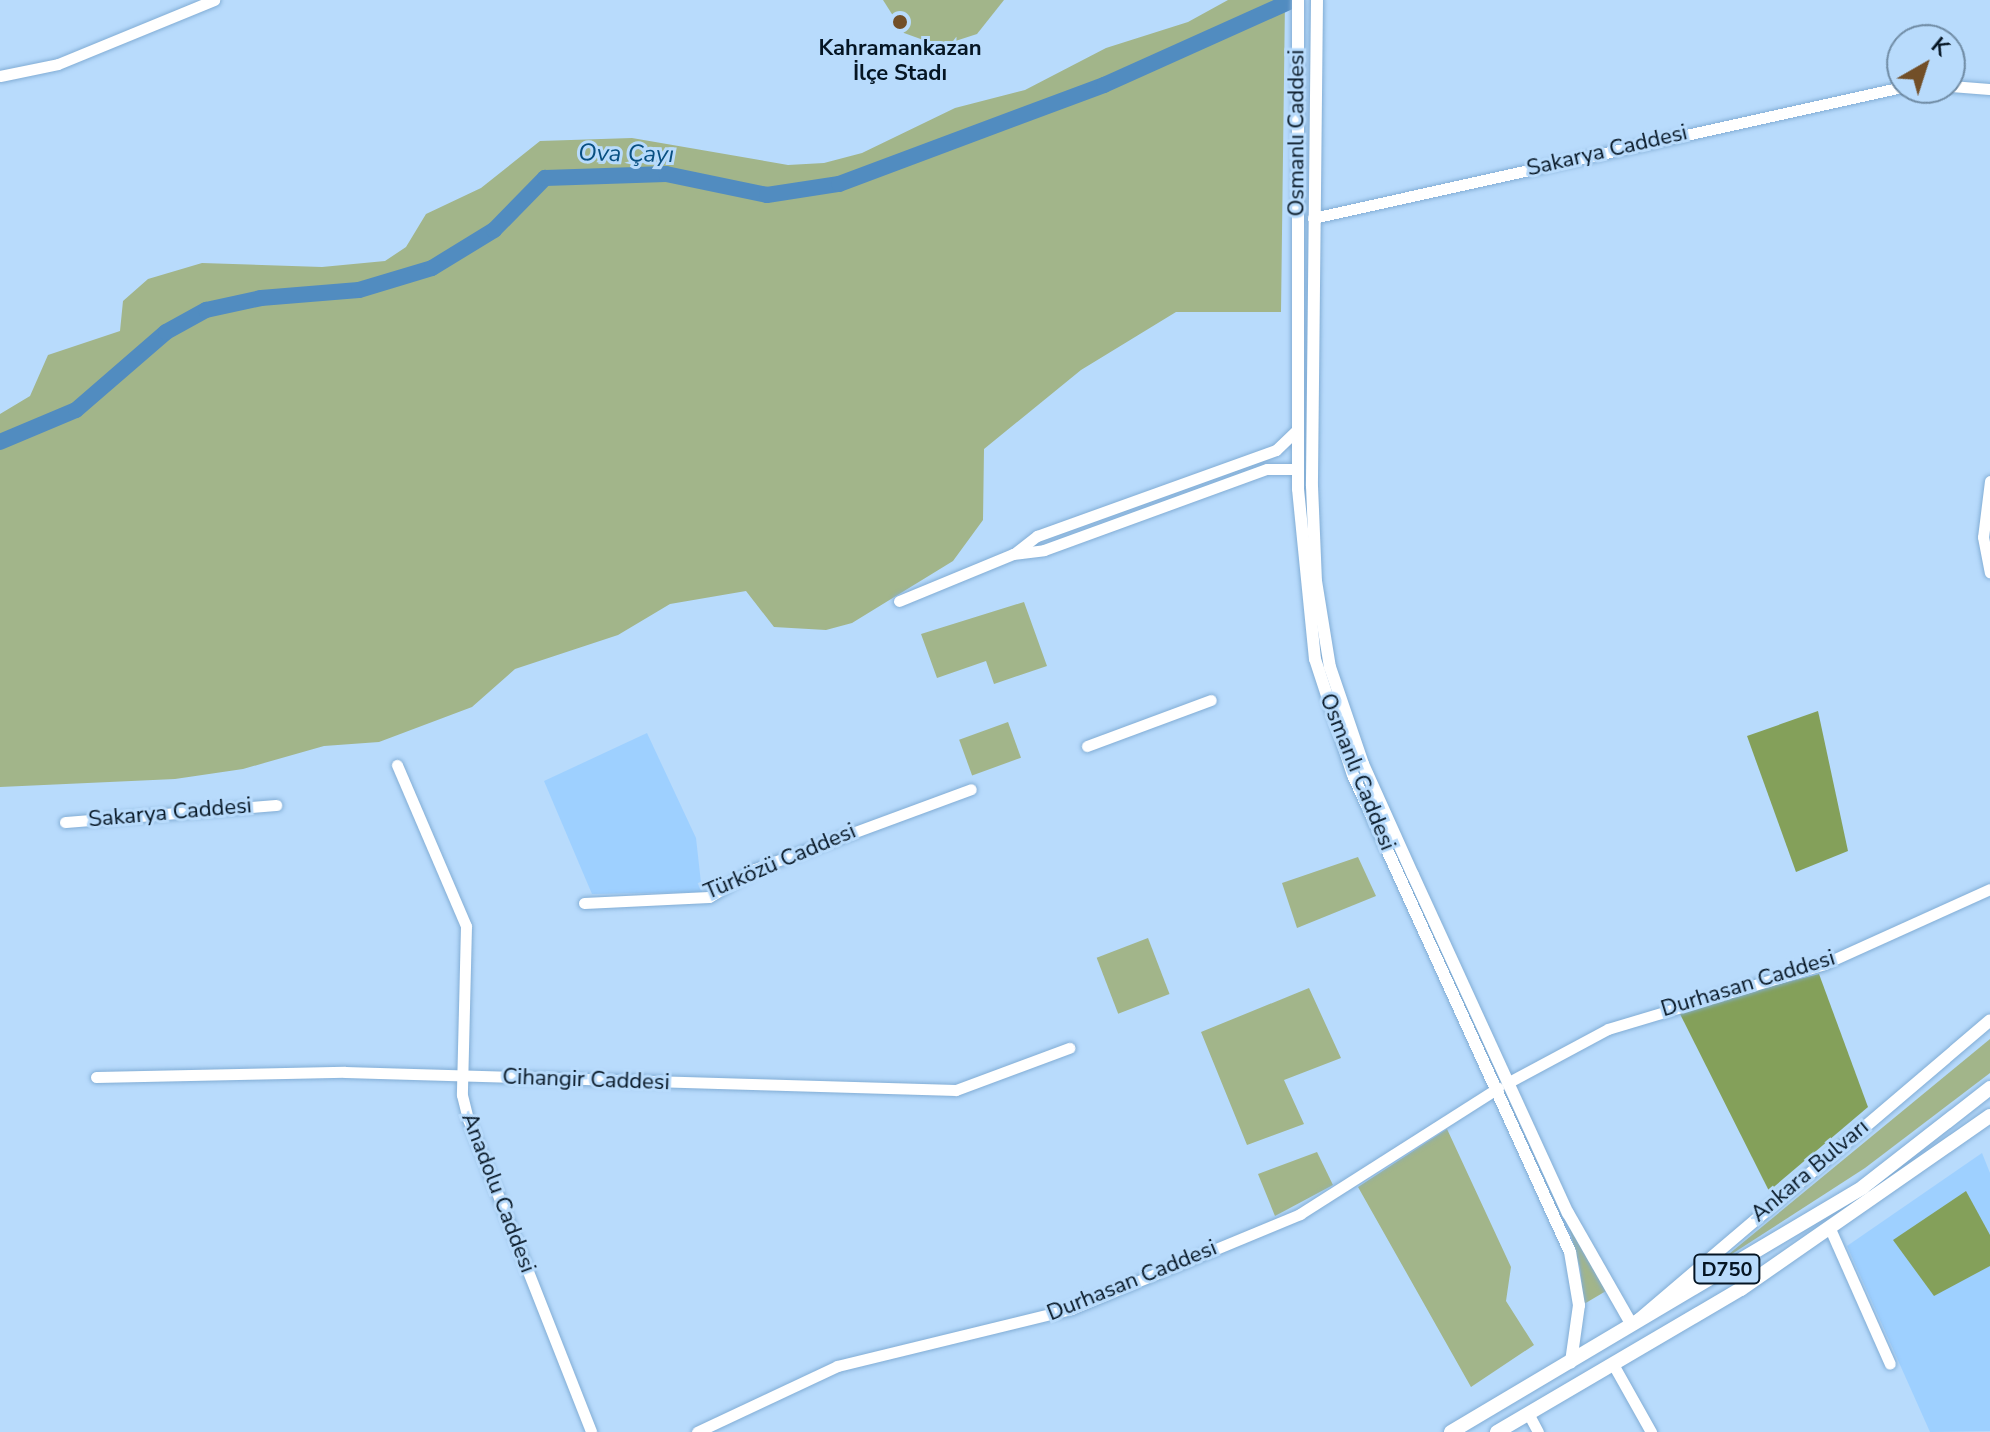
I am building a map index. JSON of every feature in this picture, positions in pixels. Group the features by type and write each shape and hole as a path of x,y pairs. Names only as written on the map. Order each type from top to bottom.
{"highway":[{"name":"D750","path":"1451,1432 1863,1187 1990,1088"},
{"name":"D750","path":"1497,1432 1614,1366 1831,1231 1990,1116"}],"main road":[{"name":"Osmanlı Caddesi","path":"1298,0 1298,469 1307,613 1333,723 1503,1085 1581,1239 1632,1325"},
{"name":"Osmanlı Caddesi","path":"1317,6 1313,218 1314,562 1330,667 1363,764 1503,1085 1574,1266 1579,1305 1571,1362"},
{"name":"Ankara Bulvarı","path":"1632,1325 1990,1020"}],"street":[{"path":"0,76 58,64 214,0"},
{"path":"1966,87 1990,89"},
{"name":"Sakarya Caddesi","path":"1313,218 1886,91"},
{"path":"899,601 1013,554 1037,536 1276,450 1297,430"},
{"path":"1013,554 1044,550 1267,469 1298,469"},
{"path":"1990,481 1983,537 1990,572"},
{"path":"1087,746 1211,700"},
{"name":"Anadolu Caddesi","path":"397,765 466,926 462,1076 468,1119 591,1432"},
{"name":"Türközü Caddesi","path":"584,903 709,897 755,869 971,789"},
{"name":"Sakarya Caddesi","path":"65,822 276,805"},
{"name":"Durhasan Caddesi","path":"697,1432 837,1366 1071,1309 1300,1214 1503,1085 1608,1029 1824,964 1990,889"},
{"name":"Cihangir Caddesi","path":"96,1077 185,1072 462,1076 956,1090 1069,1048"},
{"path":"1831,1231 1890,1364"},
{"path":"1614,1366 1651,1432"},
{"path":"1529,1415 1538,1432"}],"shaded area":[{"path":"647,733 696,838 702,892 592,894 544,781"},
{"path":"1982,1153 1990,1173 1990,1431 1930,1432 1847,1246"}],"green space":[{"path":"883,0 1004,0 977,34 940,46 904,33"},
{"path":"1228,0 1285,0 1281,312 1176,312 1081,370 984,449 983,520 953,561 852,623 826,630 774,627 746,591 670,604 618,635 515,669 472,707 379,742 324,746 243,769 175,779 0,787 0,414 30,396 48,355 120,331 123,301 148,279 202,263 322,267 385,261 406,247 426,214 481,188 540,141 632,138 788,165 824,163 862,153 955,108 1025,90 1106,48 1188,22"},
{"path":"1024,602 1047,666 994,684 986,661 937,678 921,634"},
{"path":"1818,711 1848,851 1796,872 1747,736"},
{"path":"1008,722 1021,758 972,775 959,740"},
{"path":"1358,857 1376,896 1297,928 1282,883"},
{"path":"1148,938 1170,994 1118,1014 1097,958"},
{"path":"1819,974 1868,1107 1769,1191 1678,1010"},
{"path":"1309,988 1341,1058 1284,1080 1304,1124 1247,1145 1201,1032"},
{"path":"1990,1039 1990,1073 1865,1168 1718,1263"},
{"path":"1447,1129 1511,1267 1506,1301 1534,1345 1471,1387 1358,1187"},
{"path":"1317,1152 1333,1185 1275,1216 1258,1174"},
{"path":"1966,1191 1990,1235 1990,1266 1934,1296 1893,1240"},
{"path":"1569,1227 1606,1291 1584,1304 1580,1268"}],"waterway":[{"name":"Ova Çayı","path":"0,442 76,410 166,332 206,310 261,298 359,290 432,268 494,230 545,178 666,174 767,195 839,184 1104,85 1293,0"}],"place":[{"name":"Kahramankazan İlçe Stadı","path":"900,22"}]}
